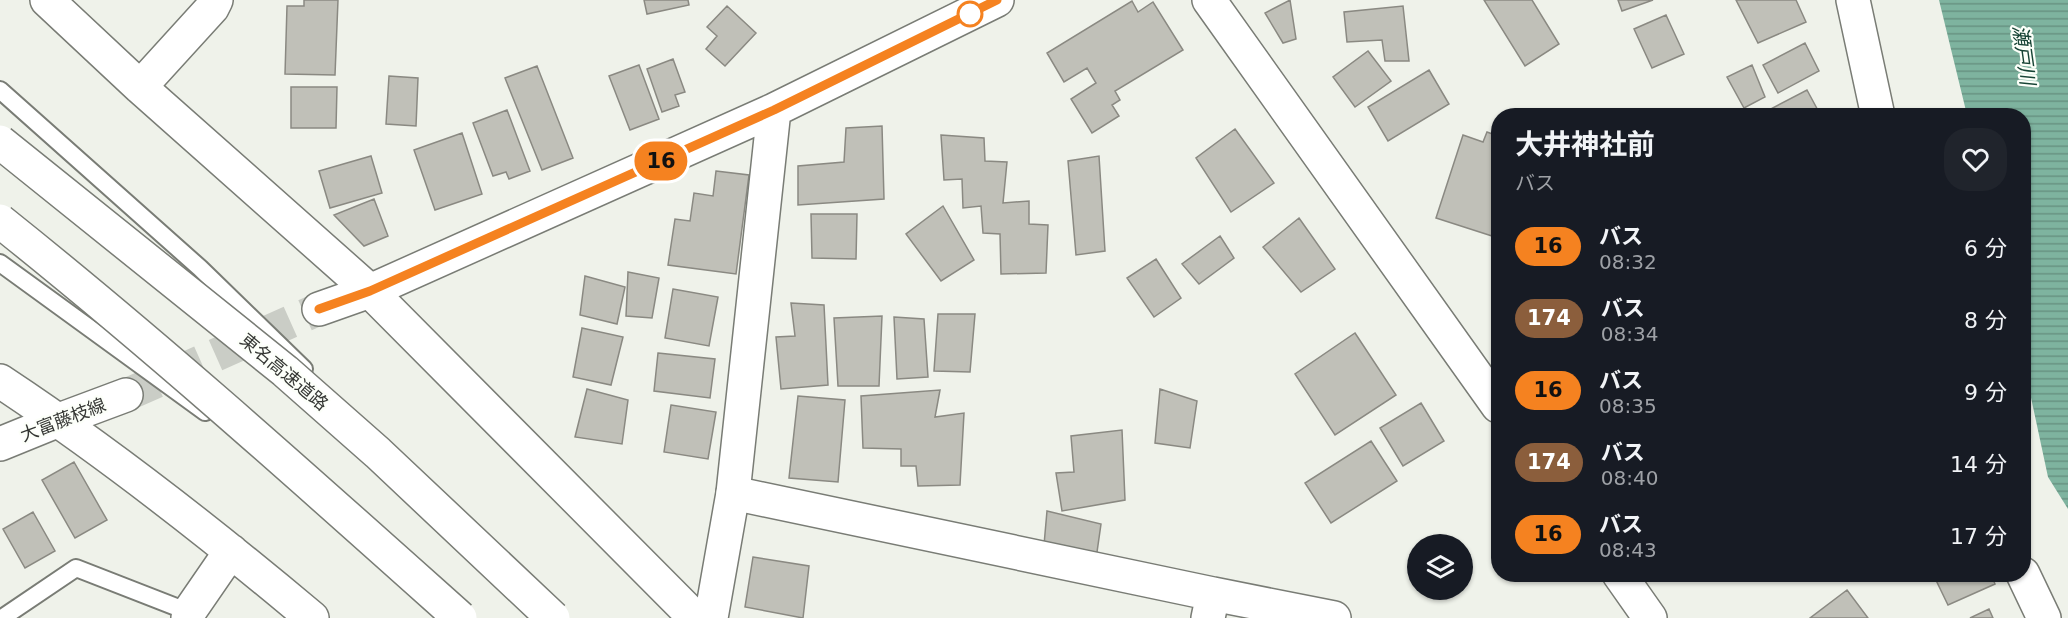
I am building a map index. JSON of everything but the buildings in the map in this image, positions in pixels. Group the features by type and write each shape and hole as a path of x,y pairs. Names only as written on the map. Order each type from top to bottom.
{"main road":[{"path":"47,0 140,87 370,291 695,618"},
{"path":"140,87 212,8 216,0"},
{"path":"319,309 370,291 774,110 997,0"},
{"path":"1209,0 1491,396"},
{"path":"1853,0 1876,108"},
{"path":"711,618 733,493 774,110"},
{"name":"東名高速道路","path":"0,142 285,370 378,453 553,618"},
{"path":"0,221 90,293 333,504 460,618"},
{"path":"0,381 58,420 231,550 312,618"},
{"name":"大富藤枝線","path":"0,444 126,395"},
{"path":"733,493 1211,606 1334,618"},
{"path":"188,615 231,550"},
{"path":"1625,582 1650,618"},
{"path":"2027,582 2044,618"}],"lane":[{"path":"0,90 200,268 283,347 378,453"},
{"path":"0,263 333,504"},
{"path":"2,618 76,568 188,615"}],"water":[{"name":"瀬戸川","path":"1939,0 2068,0 2068,509 2048,477 2031,398 2031,108 1965,108"}],"tunnel":[{"path":"126,395 319,309"}],"bus line":[{"name":"16","path":"319,309 370,291 774,110 997,0"}]}
